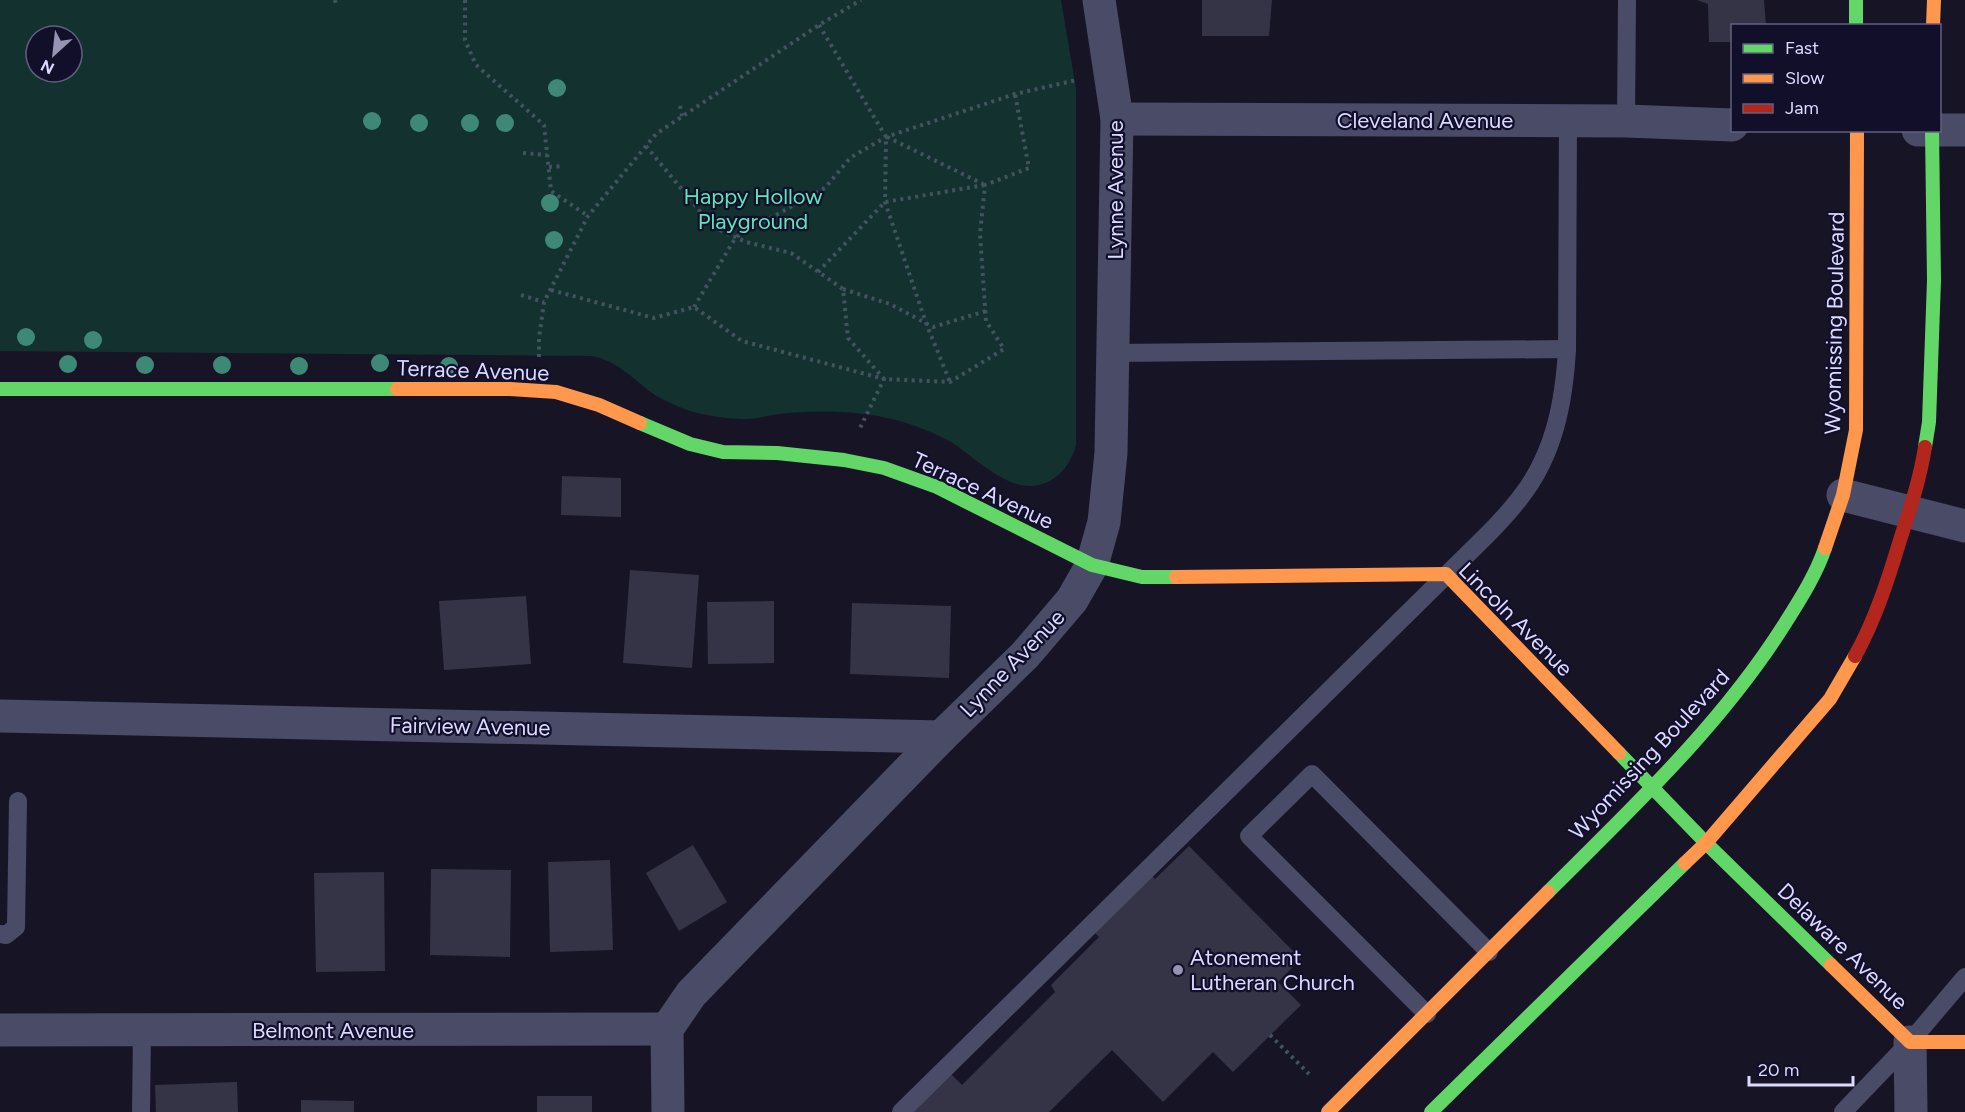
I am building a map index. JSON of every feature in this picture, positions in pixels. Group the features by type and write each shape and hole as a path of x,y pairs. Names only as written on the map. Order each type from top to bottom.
{"main road":[{"path":"1856,0 1856,24"},
{"path":"1933,24 1934,0"},
{"name":"Wyomissing Boulevard","path":"1328,1112 1653,787 1716,719 1766,653 1799,601 1823,555 1843,495 1856,430 1857,132"},
{"path":"1431,1112 1706,843 1830,699 1868,633 1921,475 1929,422 1934,280 1932,132"},
{"name":"Terrace Avenue","path":"0,389 510,389 556,392 599,405 701,447 723,452 777,453 844,460 884,468 937,487 1092,565"},
{"name":"Lincoln Avenue","path":"1092,565 1142,577 1446,574 1706,843"},
{"name":"Delaware Avenue","path":"1706,843 1910,1042 1965,1042"}],"street":[{"name":"Lynne Avenue","path":"667,1029 691,994 941,737 1025,655 1072,600 1092,565 1104,522 1111,453 1117,119 1099,0"},
{"name":"Cleveland Avenue","path":"1117,119 1626,121 1731,124"},
{"path":"1941,131 1965,130"},
{"path":"1843,495 1965,526"},
{"name":"Fairview Avenue","path":"0,716 941,737"},
{"path":"667,1029 668,1112"},
{"name":"Belmont Avenue","path":"0,1030 667,1029"},
{"path":"1910,1042 1911,1112"}],"lane":[{"path":"1626,121 1627,0"},
{"path":"901,1112 1486,536 1521,497 1536,474 1554,435 1565,385 1568,121"},
{"path":"1113,353 1567,350"},
{"path":"1427,1014 1249,836 1312,774 1489,952"},
{"path":"0,934 6,935 16,927 18,801"},
{"path":"1843,1112 1910,1042 1965,977"},
{"path":"141,1112 142,1031"}],"path":[{"path":"465,0 465,40 476,65 544,125 551,191 588,216"},
{"path":"539,338 544,302 588,216 656,134 819,25 861,0"},
{"path":"819,25 886,137 885,202 926,323 950,382"},
{"path":"551,290 654,318 694,308 736,237 825,188 850,158 886,137 1015,94 1110,73"},
{"path":"818,272 885,202 984,184 1029,168 1015,94"},
{"path":"680,106 682,116"},
{"path":"886,137 984,184"},
{"path":"646,146 712,227 746,242 791,253 843,289 890,304 933,327 986,311"},
{"path":"523,153 547,155"},
{"path":"549,167 564,166"},
{"path":"694,308 742,341 884,379 950,382 1004,350 986,321 980,234 984,184"},
{"path":"843,289 848,338 884,379"},
{"path":"522,295 544,302"},
{"path":"844,460 884,379"},
{"path":"1270,1035 1309,1074"}],"green space":[{"name":"Happy Hollow Playground","path":"0,0 1061,0 1076,89 1076,445 1070,461 1060,474 1038,485 1029,486 1008,481 951,442 909,424 882,417 856,413 815,412 743,419 697,413 662,399 608,361 591,356 0,351"}],"building":[{"path":"1202,0 1272,0 1269,36 1202,36"},
{"path":"1697,0 1764,0 1766,24 1731,24 1731,42 1709,42 1708,4"},
{"path":"562,476 621,478 621,517 561,515"},
{"path":"630,570 699,575 692,668 623,663"},
{"path":"526,596 531,664 444,670 439,601"},
{"path":"774,601 774,663 708,664 707,602"},
{"path":"852,603 951,606 949,678 850,674"},
{"path":"693,845 727,902 679,931 646,873"},
{"name":"Atonement Lutheran Church","path":"1189,846 1301,959 1278,982 1301,1005 1233,1072 1213,1052 1163,1102 1112,1050 1049,1112 913,1112 951,1074 962,1085 1055,992 1051,985 1099,937 1094,932 1151,875 1155,879"},
{"path":"610,860 613,950 550,952 548,862"},
{"path":"431,869 511,870 510,957 430,955"},
{"path":"384,872 385,971 316,972 314,873"},
{"path":"237,1082 238,1112 156,1112 155,1085"},
{"path":"537,1096 592,1096 592,1112 537,1112"},
{"path":"301,1100 354,1101 354,1112 301,1112"}],"traffic: fast":[{"path":"1856,0 1856,24"},
{"path":"1925,447 1929,422 1934,280 1932,132"},
{"path":"0,389 397,389"},
{"path":"640,423 690,444 723,452 777,453 844,460 884,468 937,487 1092,565 1142,577 1176,577"},
{"path":"1548,892 1674,765 1732,698 1784,625 1812,578 1825,548"},
{"path":"1619,753 1706,843 1831,965"},
{"path":"1431,1112 1685,863"}],"traffic: slow":[{"path":"1933,24 1934,0"},
{"path":"1825,548 1843,495 1856,430 1857,132"},
{"path":"397,389 510,389 556,392 599,405 640,423"},
{"path":"1176,577 1446,574 1619,753"},
{"path":"1685,863 1706,843 1830,699 1855,656"},
{"path":"1328,1112 1548,892"},
{"path":"1831,965 1910,1042 1965,1042"}],"traffic: jam":[{"path":"1855,656 1886,585 1914,494 1925,447"}],"place":[{"name":"Atonement Lutheran Church","path":"1178,970"}]}
